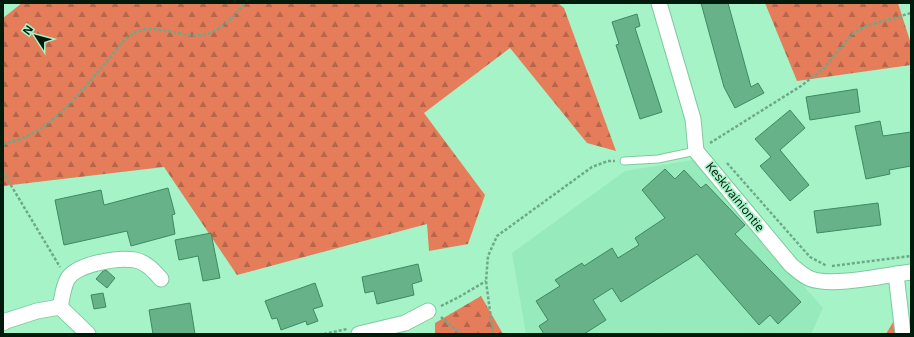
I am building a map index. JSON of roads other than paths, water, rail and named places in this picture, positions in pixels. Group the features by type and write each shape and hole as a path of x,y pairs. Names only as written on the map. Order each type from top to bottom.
{"street":[{"name":"Keskivainiontie","path":"659,3 693,119 696,151 791,265 803,275 813,279 831,282 911,272"},
{"path":"60,307 67,280 79,269 109,259 135,260 152,268 161,279"},
{"path":"896,274 903,334"},
{"path":"3,324 6,321 37,311 60,307"},
{"path":"60,307 88,334"},
{"path":"359,334 405,323 428,311"}],"lane":[{"path":"624,161 658,159 696,151"}]}
